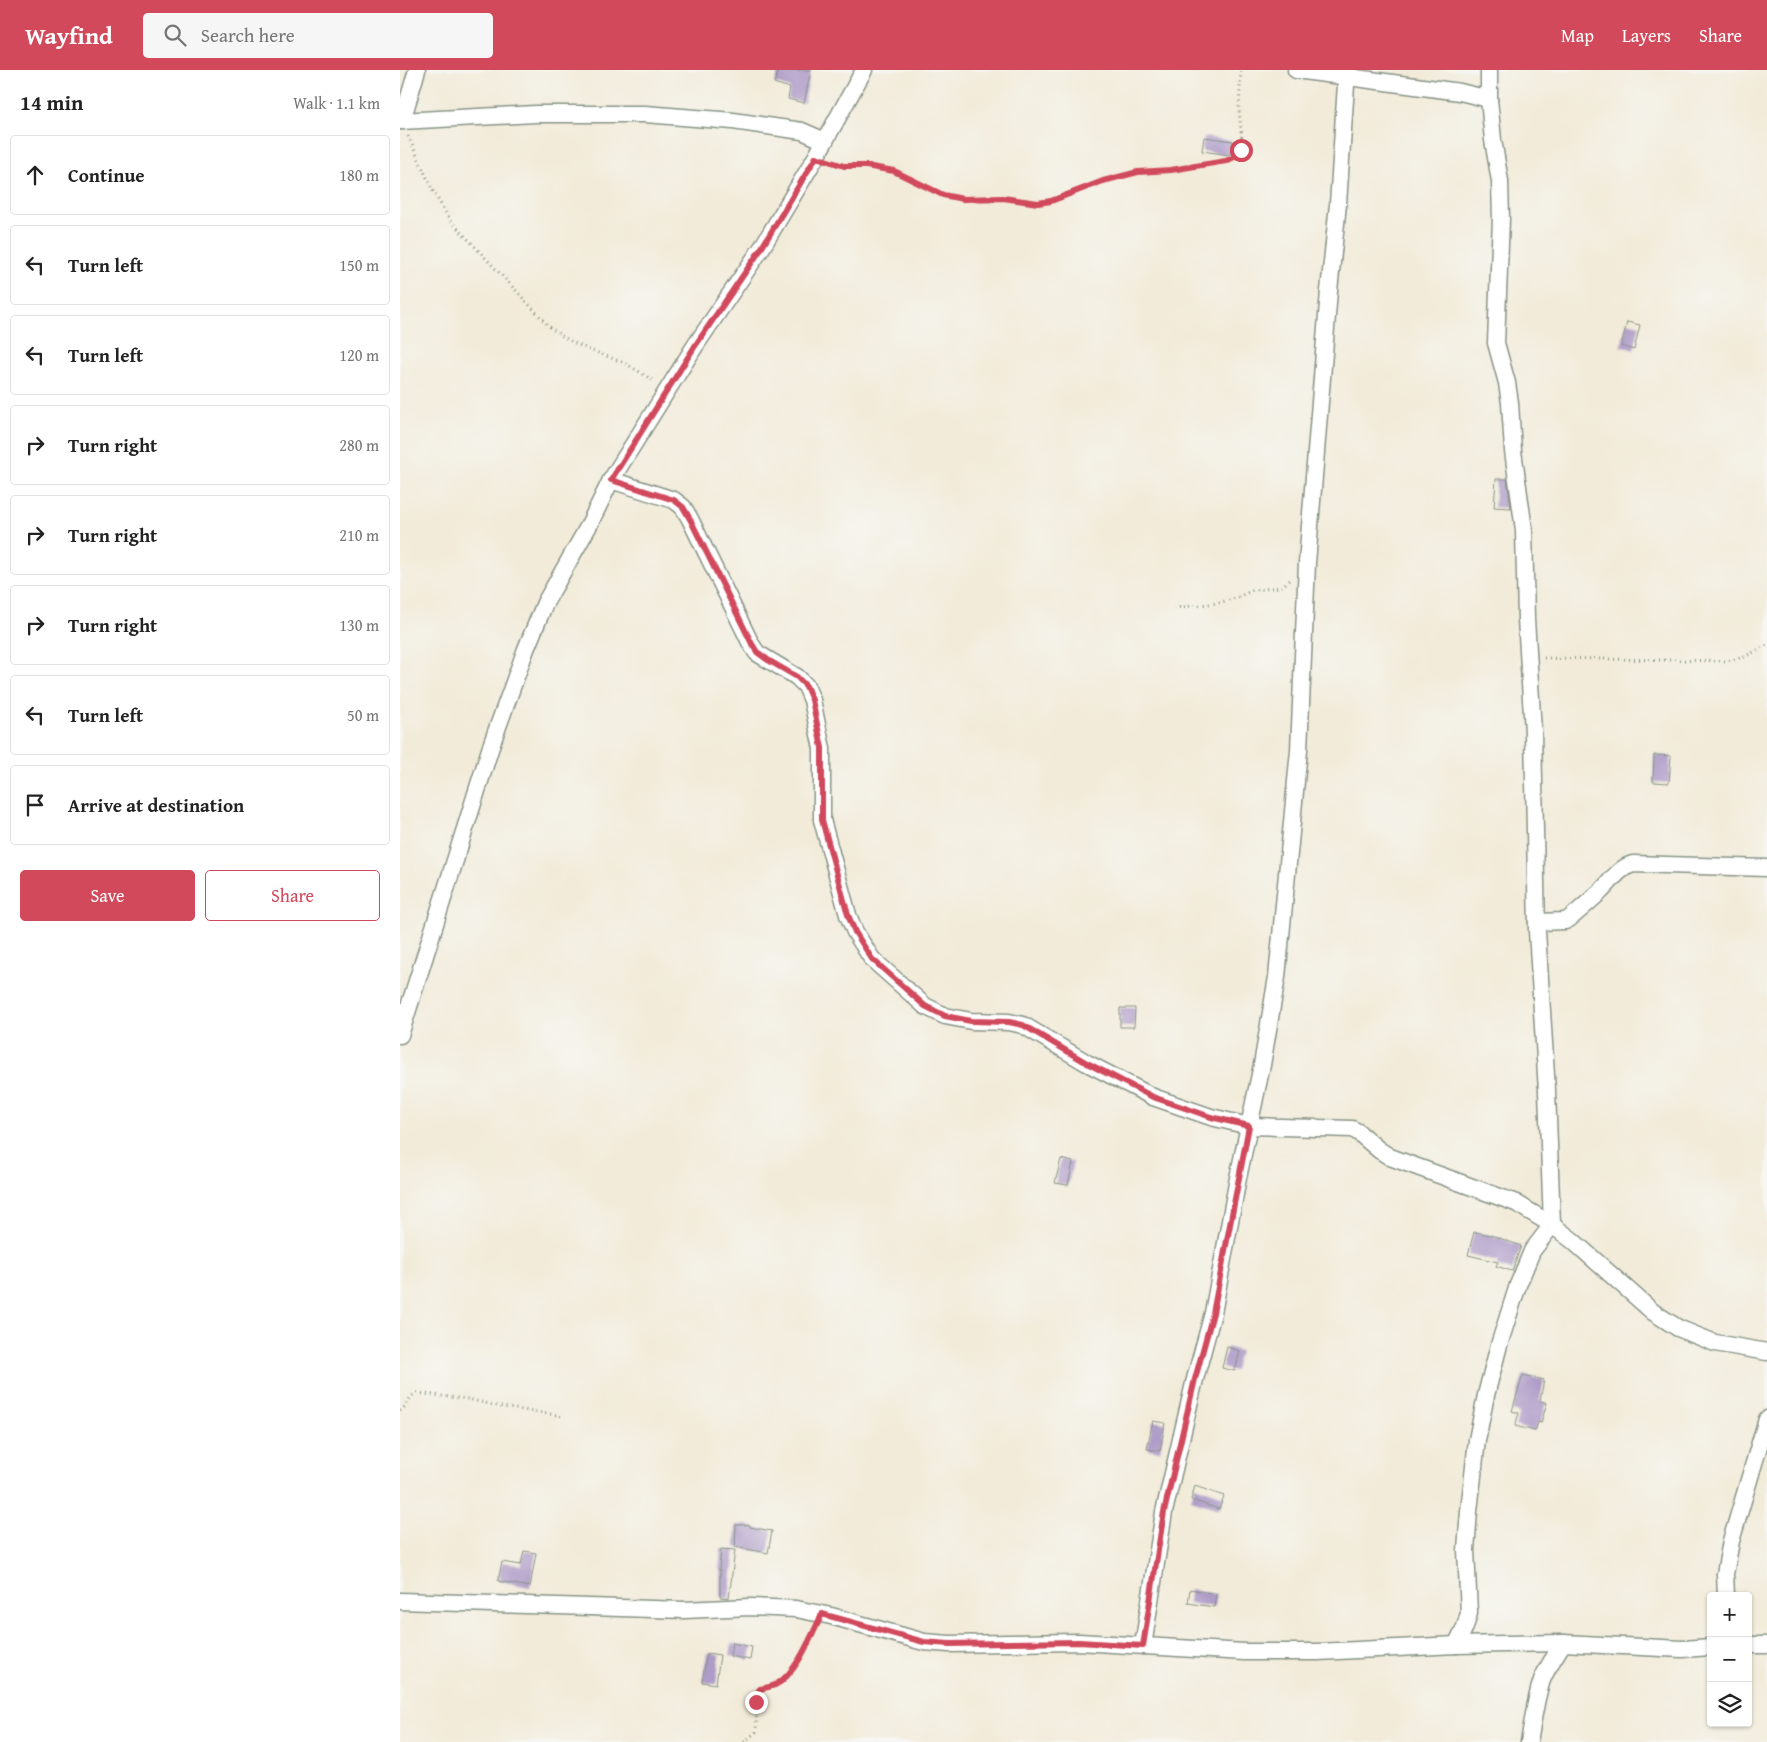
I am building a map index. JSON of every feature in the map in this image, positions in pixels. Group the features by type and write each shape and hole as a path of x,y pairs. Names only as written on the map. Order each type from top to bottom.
{"street":[{"path":"417,70 401,121 536,114 645,114 733,121 802,131 825,141"},
{"path":"400,1035 492,743 545,603 588,527 611,480 668,389 761,249 816,157 864,70"},
{"path":"1296,70 1346,74 1460,92 1489,99"},
{"path":"1456,1645 1465,1627 1468,1613 1466,1550 1477,1440 1486,1395 1499,1345 1518,1286 1532,1251 1552,1225 1547,1090 1537,922 1533,731 1526,619 1524,530 1507,384 1496,343 1501,219 1500,181 1489,99 1489,70"},
{"path":"1143,1646 1164,1512 1195,1379 1213,1313 1262,1065 1277,977 1299,750 1307,565 1329,291 1338,204 1346,74"},
{"path":"611,480 674,500 683,507 757,652 797,677 806,686 812,700 822,748 822,820 848,915 855,932 872,959 925,1006 945,1016 971,1021 1009,1022 1023,1025 1087,1063 1153,1097 1211,1117 1249,1126 1352,1129 1390,1157 1516,1203 1572,1240 1653,1312 1678,1328 1715,1343 1767,1352"},
{"path":"1537,922 1565,921 1570,919 1619,872 1626,866 1633,864 1767,868"},
{"path":"1726,1592 1727,1561 1731,1541 1767,1419"},
{"path":"400,1601 684,1610 750,1607 796,1609 822,1614 924,1642 949,1644 1079,1642 1244,1652 1318,1652 1456,1645 1563,1643 1682,1649 1707,1647"},
{"path":"1529,1742 1542,1681 1548,1667 1563,1643"},
{"path":"1752,1645 1767,1645"}],"path":[{"path":"816,157 844,166 866,166 894,171 943,195 963,199 1003,198 1038,203 1051,201 1103,181 1138,172 1171,170 1226,161 1236,156 1241,150 1242,141 1239,108 1241,70"},
{"path":"401,121 432,191 450,220 550,327 563,338 625,364 668,389"},
{"path":"1174,608 1218,603 1236,598 1253,590 1281,587 1307,565"},
{"path":"1528,658 1727,661 1744,657 1767,645"},
{"path":"400,1411 410,1398 417,1393 468,1399 502,1407 563,1416"},
{"path":"744,1742 756,1732 758,1691 774,1685 787,1676 805,1648 822,1614"}],"building":[{"path":"779,70 811,70 804,103 788,99 790,88 774,83"},
{"path":"1204,137 1233,141 1230,155 1202,151"},
{"path":"1627,322 1640,325 1634,350 1621,346"},
{"path":"1496,479 1507,479 1511,508 1494,507"},
{"path":"1654,755 1671,756 1669,783 1653,782"},
{"path":"1120,1008 1135,1008 1134,1027 1120,1027"},
{"path":"1061,1159 1073,1162 1068,1185 1055,1183"},
{"path":"1474,1232 1491,1235 1521,1246 1512,1271 1496,1266 1498,1262 1468,1255"},
{"path":"1227,1347 1240,1351 1235,1371 1222,1368"},
{"path":"1523,1375 1544,1380 1540,1401 1547,1403 1541,1423 1538,1422 1535,1431 1515,1426 1519,1413 1512,1411"},
{"path":"1153,1421 1165,1423 1160,1451 1147,1449"},
{"path":"1195,1486 1224,1496 1219,1509 1191,1500"},
{"path":"736,1525 750,1525 750,1527 772,1531 768,1553 735,1547"},
{"path":"721,1549 735,1550 729,1598 720,1597 719,1570"},
{"path":"524,1551 536,1553 530,1587 498,1581 502,1562 521,1565"},
{"path":"1190,1589 1216,1594 1214,1607 1188,1603"},
{"path":"732,1643 752,1647 750,1660 730,1656"},
{"path":"707,1653 720,1655 716,1684 702,1682"}],"route":[{"path":"756,1702 756,1695 760,1689 774,1685 787,1676 805,1648 822,1614 924,1642 949,1644 1079,1642 1143,1646 1164,1512 1195,1379 1213,1313 1249,1126 1211,1117 1153,1097 1087,1063 1023,1025 1009,1022 971,1021 945,1016 925,1006 872,959 855,932 848,915 822,820 822,748 812,700 806,686 797,677 757,652 683,507 674,500 611,480 695,346 761,249 816,157 844,166 866,166 894,171 943,195 963,199 1003,198 1038,203 1051,201 1103,181 1138,172 1171,170 1226,161 1236,156 1241,150"}]}
